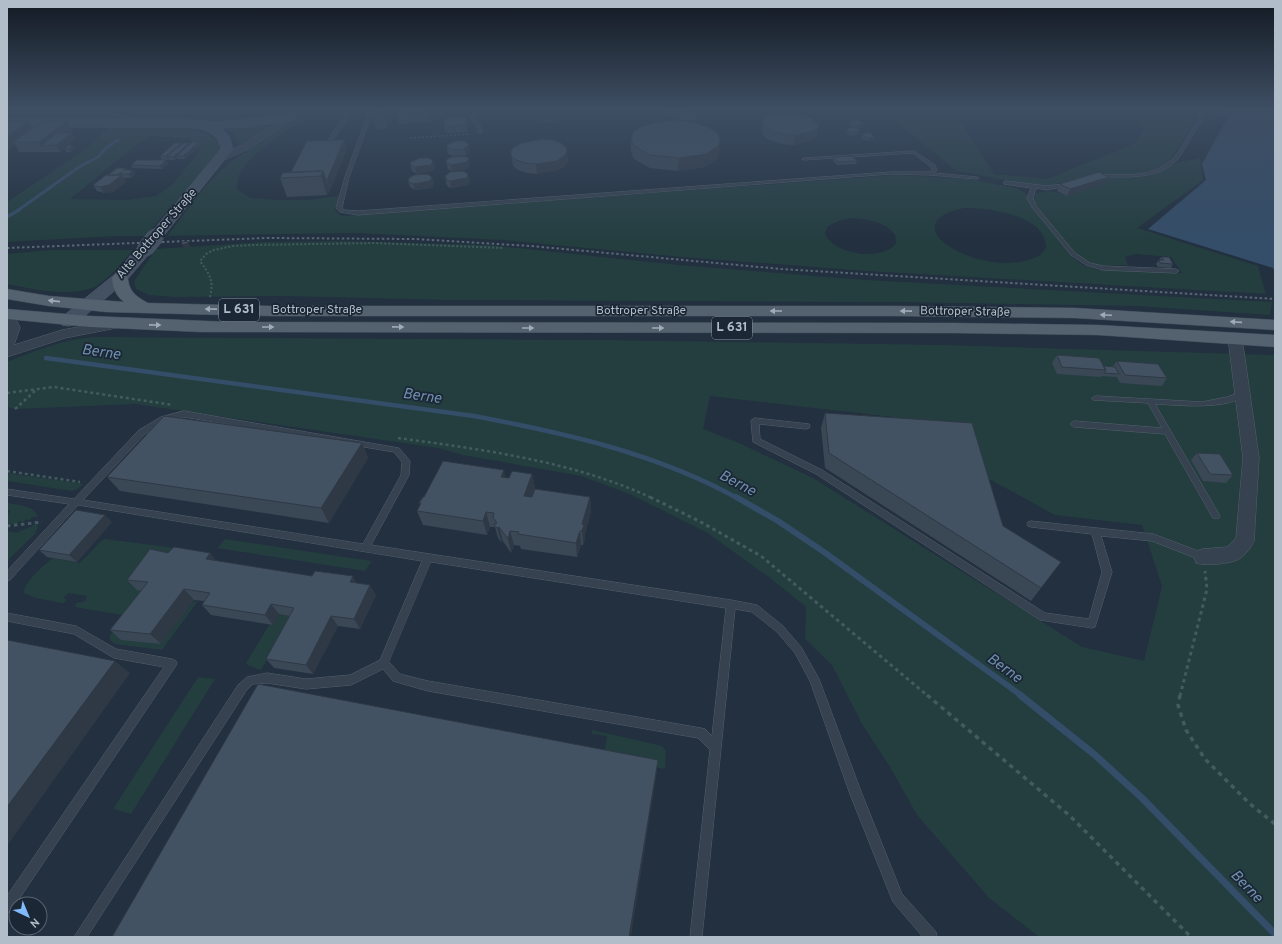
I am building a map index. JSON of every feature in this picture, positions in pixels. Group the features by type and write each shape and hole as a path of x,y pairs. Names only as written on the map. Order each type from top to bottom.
{"main road":[{"path":"120,278 124,293 144,308"},
{"name":"Bottroper Straße","path":"7,294 49,301 144,308 270,311 893,311 1076,313 1275,325"},
{"name":"Bottroper Straße","path":"7,314 68,321 116,324 229,327 1030,329 1098,330 1275,341"}],"street":[{"path":"222,157 224,153"},
{"path":"222,157 231,153"},
{"name":"Alte Bottroper Straße","path":"68,321 120,278 222,157"},
{"path":"7,318 12,323 14,330 7,346"},
{"path":"7,346 68,321"},
{"path":"7,352 62,334 116,324"},
{"path":"1203,557 1232,554 1245,541 1251,458 1234,338"}],"lane":[{"path":"356,153 347,177 339,208 342,212 358,213 890,173 930,174 977,178"},
{"path":"804,159 897,153"},
{"path":"915,153 935,169 934,172 930,174"},
{"path":"1093,177 1146,175 1165,167 1180,153"},
{"path":"1006,183 1034,187 1057,187 1077,181"},
{"path":"1034,187 1030,198 1034,206 1073,254 1082,261 1103,268 1176,271"},
{"path":"1096,398 1202,404 1235,398 1242,394"},
{"path":"1150,401 1216,516"},
{"path":"7,577 142,432 164,419 184,414 396,450 406,461 405,476 365,548"},
{"path":"806,426 755,421 756,440 820,472 1043,617 1092,624 1107,572 1096,532"},
{"path":"1074,424 1167,431"},
{"path":"7,492 754,608 780,628 798,650 814,679 856,794 897,898 931,937"},
{"path":"1031,524 1153,538 1203,557"},
{"path":"80,937 242,688 250,680 267,678 306,684 351,680 384,662 428,558"},
{"path":"696,937 731,604"},
{"path":"7,617 76,630 114,653 172,664 7,907"},
{"path":"384,662 397,678 441,688 701,733 716,748"}],"path":[{"path":"202,309 209,299 213,285 207,270 200,261 203,256 213,250 249,245 342,243 504,248"},
{"path":"7,393 54,387 179,406"},
{"path":"15,409 36,390"},
{"path":"390,437 515,455 582,471 635,490 707,525 761,556 1070,816 1191,937"},
{"path":"7,471 92,484"},
{"path":"7,526 16,528 38,522 57,524"},
{"path":"1203,557 1207,589 1178,705 1186,730 1206,759 1250,804 1275,824"}],"green space":[{"path":"80,153 127,153 70,199 128,200 156,196 172,185 197,153 218,153 145,236 116,236 7,242 7,202"},
{"path":"243,153 258,153 241,171 237,184 237,189 250,198 308,200 339,196 335,210 340,215 344,216 896,175 969,179 1016,188 1025,193 1072,257 1083,265 1098,270 1182,273 1171,257 1136,254 1125,257 1128,265 1095,264 1084,260 1068,245 1045,217 1034,202 1035,194 1051,191 1067,196 1103,177 1148,176 1177,163 1200,158 1203,180 1137,228 1258,266 1266,294 868,271 682,257 503,240 356,233 167,236 202,190","holes":["975,208 1011,214 1033,224 1041,232 1046,243 1046,248 1041,254 1027,260 997,263 970,257 954,249 937,236 935,229 939,218 954,210","852,218 864,219 887,227 895,235 896,243 890,249 881,253 859,253 847,251 837,247 830,241 825,233 828,226 841,220"]},
{"path":"935,153 981,153 994,174 1047,179 1111,153 1174,153 1164,165 1136,175 1096,175 1047,186 957,171"},
{"path":"344,241 488,245 679,265 866,280 1272,302 1270,315 1137,306 894,302 450,300 282,296 175,297 149,295 136,289 134,281 156,249 263,242"},
{"path":"52,250 133,250 108,277 98,285 89,289 54,292 7,284 7,254"},
{"path":"83,338 601,340 944,345 1275,355 1275,937 1038,936 989,898 917,815 890,767 862,724 832,665 805,639 806,607 770,578 706,532 632,495 581,476 463,455 438,448 135,404 15,409 7,407 7,362 49,346","holes":["710,396 963,425 987,478 1055,515 1142,525 1162,586 1144,661 1082,647 813,478 739,443 703,429"]},
{"path":"7,473 84,484 72,491 7,481"},
{"path":"7,503 29,508 36,513 38,517 32,517 29,520 26,519 23,522 19,521 16,525 7,523 7,515 11,511 7,510"},
{"path":"35,524 38,526 35,534 7,561 7,531 18,533"},
{"path":"105,539 199,551 193,559 137,590 157,593 161,644 193,602 198,601 162,650 115,644 110,640 110,636 122,615 75,607 76,603 85,601 87,596 68,593 63,598 66,599 65,602 62,603 36,598 24,593 27,583 31,578 53,558 80,563 102,540"},
{"path":"225,539 372,561 365,571 217,548"},
{"path":"279,614 291,616 261,670 249,666 246,663 269,625 273,625"},
{"path":"198,677 215,679 131,814 113,809"},
{"path":"592,730 662,746 666,751 665,769 603,759 607,736 592,734"}],"water":[{"path":"1208,153 1275,153 1275,273 1273,268 1148,229 1206,180 1202,164"}],"building":[{"path":"163,153 169,153 166,156 160,156"},
{"path":"171,153 178,153 173,157 167,156"},
{"path":"180,153 186,153 183,156 177,156"},
{"path":"301,153 338,153 327,180 323,171 291,172"},
{"path":"511,153 566,153 557,161 536,164 525,163 516,160 511,156"},
{"path":"647,153 707,153 679,158 650,155"},
{"path":"464,156 469,158 467,162 451,165 446,162 446,160 451,157"},
{"path":"852,156 857,161 837,162 834,157"},
{"path":"420,158 429,158 433,161 431,165 415,167 410,164 411,162"},
{"path":"137,160 166,160 160,166 131,165"},
{"path":"117,168 126,168 123,170 133,170 129,174 120,174 122,172 117,175 108,175"},
{"path":"323,171 321,176 280,178 283,173"},
{"path":"463,171 468,174 467,178 450,181 447,180 445,176 450,172"},
{"path":"1099,172 1109,177 1070,189 1060,184"},
{"path":"427,174 432,177 430,181 413,184 408,181 409,178 414,175"},
{"path":"106,175 122,175 109,185 100,187 93,185"},
{"path":"188,241 188,243 182,245 182,242"},
{"path":"1161,257 1169,257 1173,264 1160,263 1159,260 1164,260"},
{"path":"1057,355 1099,358 1106,370 1062,367"},
{"path":"1117,361 1158,364 1167,378 1125,375"},
{"path":"1103,366 1115,367 1119,374 1104,373 1106,370"},
{"path":"825,413 972,423 1003,526 1061,562 1041,588 829,453"},
{"path":"164,416 362,443 321,508 107,477"},
{"path":"1197,453 1220,454 1233,475 1210,474"},
{"path":"443,461 504,470 501,477 509,478 512,471 532,474 524,496 532,497 535,489 590,497 582,524 584,525 582,531 580,531 576,543 518,534 519,532 510,531 508,539 499,527 497,528 494,524 497,523 493,517 494,513 486,512 483,521 417,511 421,503 419,503 424,497"},
{"path":"76,510 105,515 69,555 39,550"},
{"path":"174,547 210,553 206,559 312,576 315,571 353,576 350,582 370,585 354,619 331,616 306,665 266,659 294,608 271,604 265,615 202,605 210,593 184,589 150,634 110,630 148,582 127,580 150,549 168,553"},
{"path":"7,640 115,661 7,807"},
{"path":"258,684 658,760 629,937 112,937"}],"waterway":[{"path":"17,211 79,167 98,157 102,153"},
{"path":"7,217 19,210"},
{"name":"Berne","path":"46,358 474,416 609,446 674,469 706,482 737,498"},
{"name":"Berne","path":"736,497 778,521 824,552 1022,696"},
{"name":"Berne","path":"1020,695 1095,755 1142,798 1275,934"}],"railway":[{"path":"7,248 266,238 415,239 531,246 781,269 1275,299"}]}
